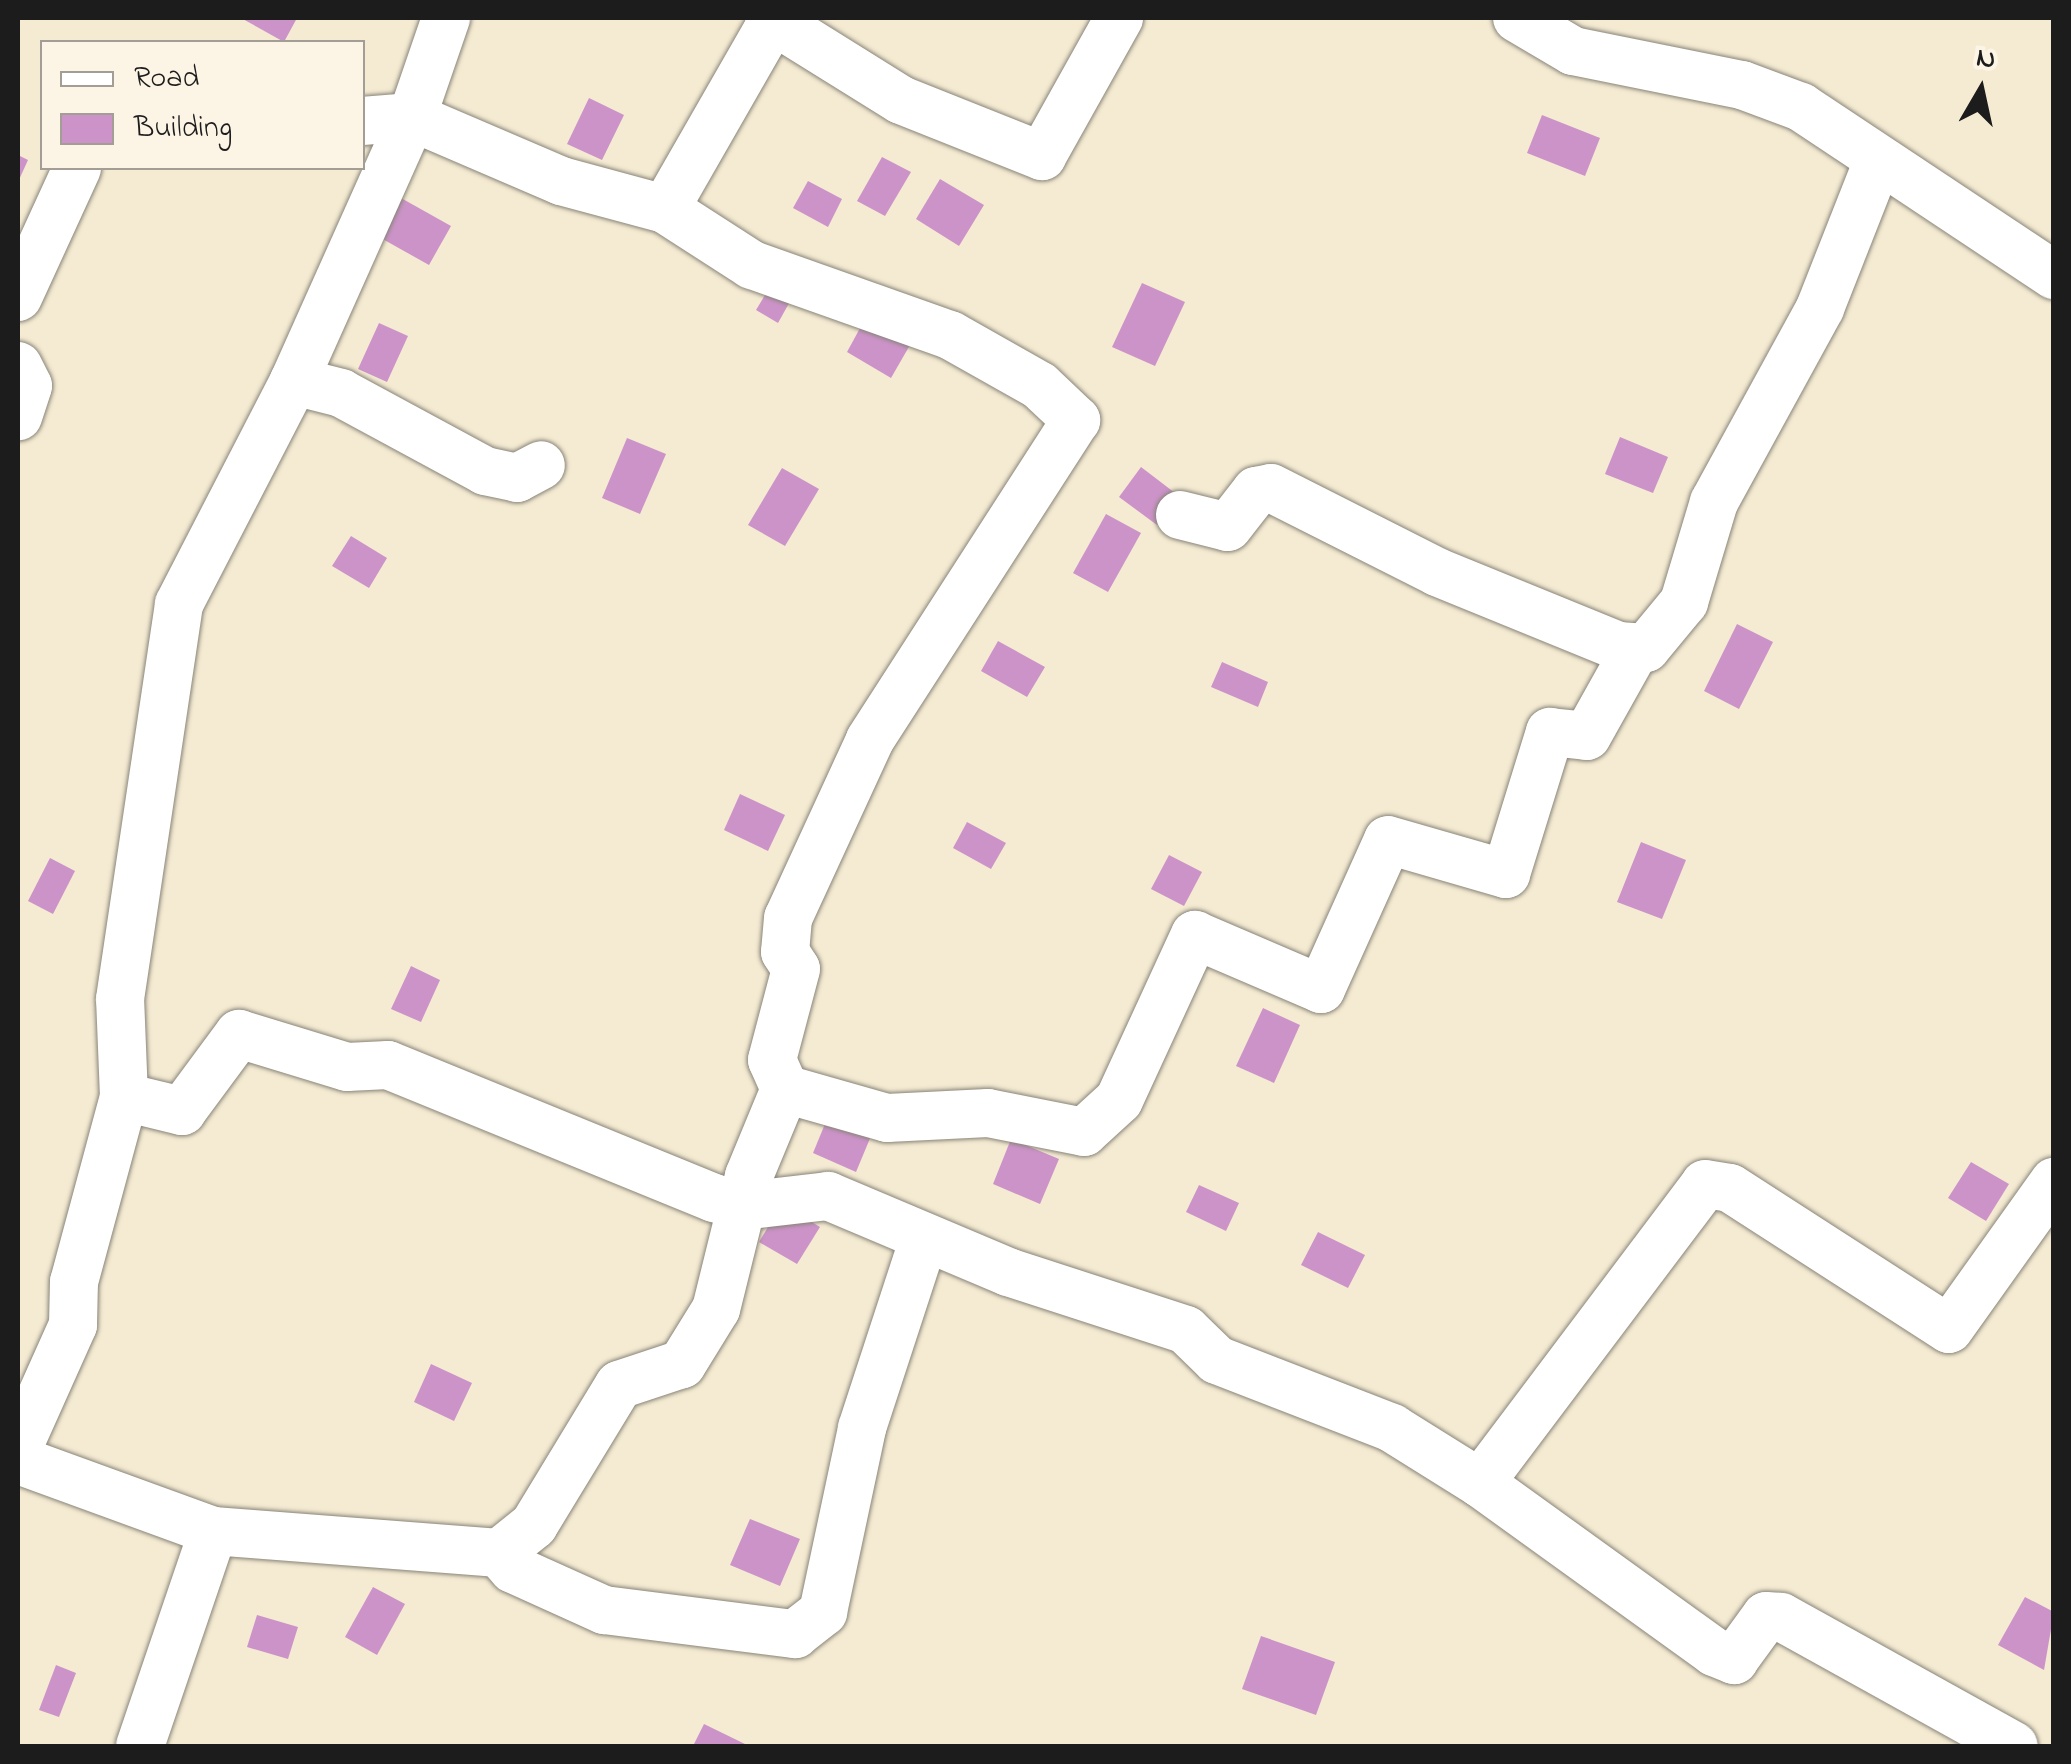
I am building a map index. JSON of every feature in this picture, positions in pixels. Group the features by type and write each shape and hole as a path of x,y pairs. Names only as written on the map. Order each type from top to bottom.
{"street":[{"path":"18,1448 73,1325 74,1282 124,1097 120,1000 179,604 294,380 412,117 446,18"},
{"path":"666,209 767,30 786,28 901,100 1042,156 1119,18"},
{"path":"1516,18 1572,52 1766,92 1832,124 1877,163 2054,275"},
{"path":"365,120 412,117 561,181 666,209 752,265 950,335 1040,386 1076,420 870,740 788,918 785,952 796,968 772,1060 784,1089 742,1206 726,1288 682,1364 619,1386 534,1526 498,1553"},
{"path":"784,1089 887,1118 988,1113 1084,1132 1120,1100 1195,935 1321,989 1388,840 1506,874 1550,732 1586,736 1634,652 1684,602 1714,502 1820,308 1877,163"},
{"path":"18,297 75,170"},
{"path":"18,366 28,386 18,416"},
{"path":"294,380 350,398 486,471 517,478 541,464"},
{"path":"1180,515 1228,527 1256,491 1275,489 1437,572 1634,652"},
{"path":"124,1097 182,1111 221,1047 247,1034 309,1057 388,1065 447,1085 742,1206 828,1196 924,1238 1186,1330 1217,1360 1392,1428 1480,1482 1714,1652 1742,1656 1766,1616 1780,1618 2014,1746"},
{"path":"1480,1482 1705,1184 1730,1188 1949,1329 2054,1182"},
{"path":"18,1460 212,1531 498,1553 542,1584 604,1610 778,1636 814,1623 924,1238"},
{"path":"140,1746 212,1531"}],"building":[{"path":"241,18 297,18 285,40"},
{"path":"589,98 624,115 602,160 567,144"},
{"path":"1542,115 1600,138 1585,176 1527,153"},
{"path":"18,155 28,160 18,182"},
{"path":"882,157 911,172 885,216 857,201"},
{"path":"940,179 984,205 959,246 916,219"},
{"path":"808,181 842,199 828,227 793,208"},
{"path":"401,198 451,226 429,265 379,237"},
{"path":"776,277 797,289 778,323 756,310"},
{"path":"1142,283 1185,302 1155,366 1112,347"},
{"path":"865,319 910,345 891,378 847,352"},
{"path":"379,323 408,336 387,382 358,369"},
{"path":"1620,437 1668,457 1653,493 1605,474"},
{"path":"627,438 666,454 640,514 602,498"},
{"path":"1141,467 1179,496 1157,525 1119,497"},
{"path":"782,468 819,489 785,546 748,525"},
{"path":"1106,514 1141,533 1108,592 1073,573"},
{"path":"351,536 387,558 369,588 332,566"},
{"path":"1737,624 1773,642 1739,709 1704,691"},
{"path":"998,641 1045,667 1027,697 981,671"},
{"path":"1222,662 1268,682 1258,707 1211,687"},
{"path":"740,794 785,815 768,851 724,830"},
{"path":"967,822 1006,843 991,869 953,848"},
{"path":"1641,842 1686,860 1662,919 1617,902"},
{"path":"1169,855 1202,872 1184,906 1151,889"},
{"path":"50,858 75,871 53,914 28,901"},
{"path":"411,966 440,980 421,1022 391,1009"},
{"path":"1263,1008 1300,1025 1274,1083 1236,1066"},
{"path":"827,1119 871,1136 856,1172 813,1153"},
{"path":"1011,1139 1059,1159 1040,1204 993,1184"},
{"path":"1971,1162 2009,1184 1986,1221 1948,1198"},
{"path":"1199,1185 1239,1203 1226,1231 1186,1212"},
{"path":"782,1204 820,1227 797,1264 759,1242"},
{"path":"1318,1232 1365,1255 1348,1288 1301,1265"},
{"path":"431,1364 472,1383 454,1421 414,1402"},
{"path":"750,1519 800,1539 780,1586 730,1565"},
{"path":"373,1587 405,1604 377,1655 345,1637"},
{"path":"2025,1597 2054,1612 2044,1670 1998,1645"},
{"path":"257,1615 298,1627 288,1659 247,1647"},
{"path":"1261,1636 1335,1662 1316,1715 1242,1689"},
{"path":"56,1665 76,1673 59,1717 39,1710"},
{"path":"704,1724 745,1744 744,1746 693,1746"}]}
